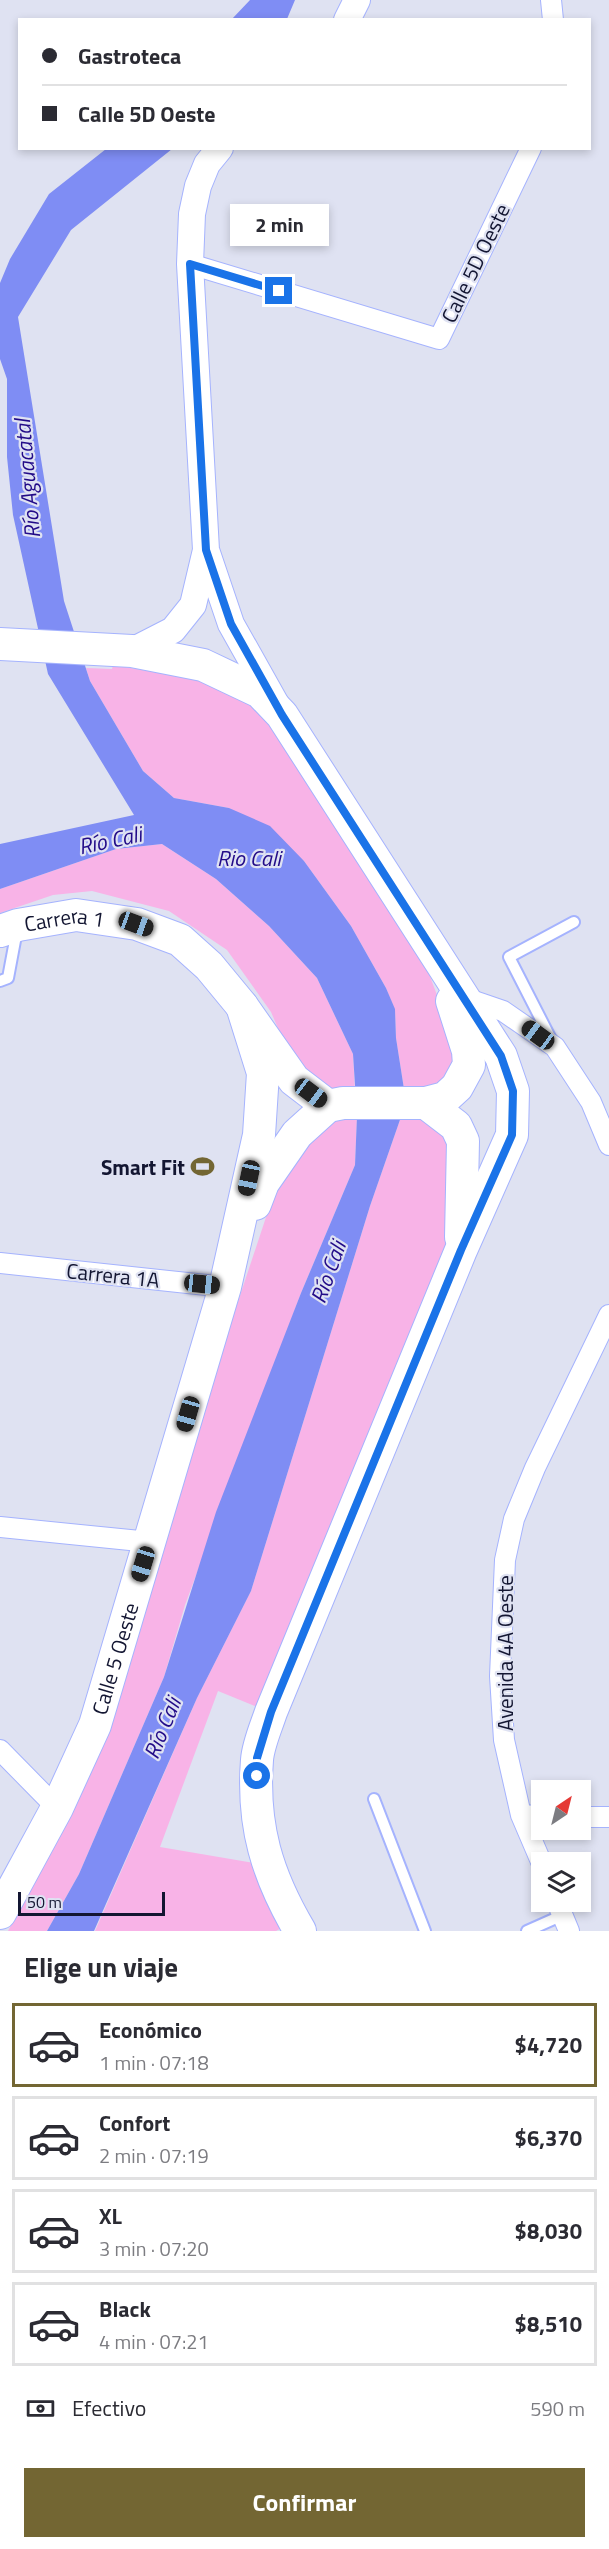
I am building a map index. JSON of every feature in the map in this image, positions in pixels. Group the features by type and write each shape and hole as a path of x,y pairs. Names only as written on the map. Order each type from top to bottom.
{"main road":[{"path":"10,645 122,651 203,665 260,692 282,715 465,998 501,1056 513,1091 512,1135 461,1250 271,1712 257,1758 260,1838 290,1928"},
{"name":"Carrera 1","path":"9,928 76,915 136,924 180,940 209,966 242,1006 294,1080 336,1104"},
{"path":"225,1287 263,1183 297,1134 336,1104 420,1102 445,1098 457,1088 469,1065 465,1038 435,953"},
{"name":"Calle 5 Oeste","path":"0,1912 57,1808 94,1725 225,1287 259,1135 263,1073 242,1006"},
{"path":"420,1102 456,1125 464,1141 461,1250"}],"street":[{"path":"348,18 357,0"},
{"path":"551,0 553,18"},
{"path":"218,150 207,164 198,186 192,214 190,264 206,550 231,624 282,715"},
{"name":"Calle 5D Oeste","path":"190,264 439,339 530,150"},
{"path":"122,651 173,630 193,605 206,550"},
{"path":"465,998 503,1011 555,1047 591,1102 609,1145"},
{"name":"Carrera 1A","path":"0,1263 225,1287"},
{"name":"Avenida 4A Oeste","path":"537,1852 521,1815 504,1740 500,1676 505,1560 514,1519 534,1468 609,1315"},
{"path":"0,1527 150,1542"},
{"path":"0,1750 57,1808"},
{"path":"521,1815 531,1815"},
{"path":"591,1817 609,1817"}],"lane":[{"path":"555,1047 509,957 574,922"},
{"path":"0,981 8,978 9,928"},
{"path":"374,1799 425,1931"},
{"path":"527,1931 563,1916"}],"shaded area":[{"path":"113,665 201,680 250,705 268,722 425,963 453,1038 455,1065 436,1088 404,1089 396,1038 395,1010 386,988 351,926 304,861 229,808 174,798 143,771 90,681 86,668 112,669"},
{"path":"162,844 216,879 269,926 317,978 353,1054 355,1091 325,1091 292,1061 271,1012 227,950 169,911 92,891 53,895 0,913 0,889 116,849"},
{"path":"415,1112 456,1144 446,1248 257,1707 218,1691 160,1847 254,1863 285,1926 276,1931 95,1931 197,1698 251,1591 370,1206 402,1114"},
{"path":"331,1115 357,1116 355,1165 301,1293 185,1605 164,1677 79,1874 47,1931 8,1931 67,1818 274,1193 306,1145"}],"water":[{"path":"250,0 295,0 287,18 233,18"},
{"name":"Rio Cali","path":"105,150 171,150 71,230 18,317 64,601 90,681 143,771 174,798 229,808 270,826 304,861 351,926 386,988 395,1009 396,1038 404,1089 402,1114 370,1206 251,1591 197,1698 94,1931 47,1931 79,1874 164,1677 216,1512 301,1293 355,1165 357,1116 353,1054 317,978 269,926 216,879 162,844 116,849 0,889 0,844 134,815 48,674 13,515 7,457 7,379 0,359 0,283 10,259 49,194"}],"place":[{"name":"Smart Fit","path":"203,1167"}],"route":[{"path":"257,1776 257,1758 271,1712 461,1250 512,1135 513,1091 501,1056 282,715 231,624 206,550 190,264 279,291"}],"water label":[{"name":"Río Aguacatal","path":"27,479"},
{"name":"Río Cali","path":"110,840"},
{"name":"Río Cali","path":"328,1272"},
{"name":"Río Cali","path":"162,1728"}]}
